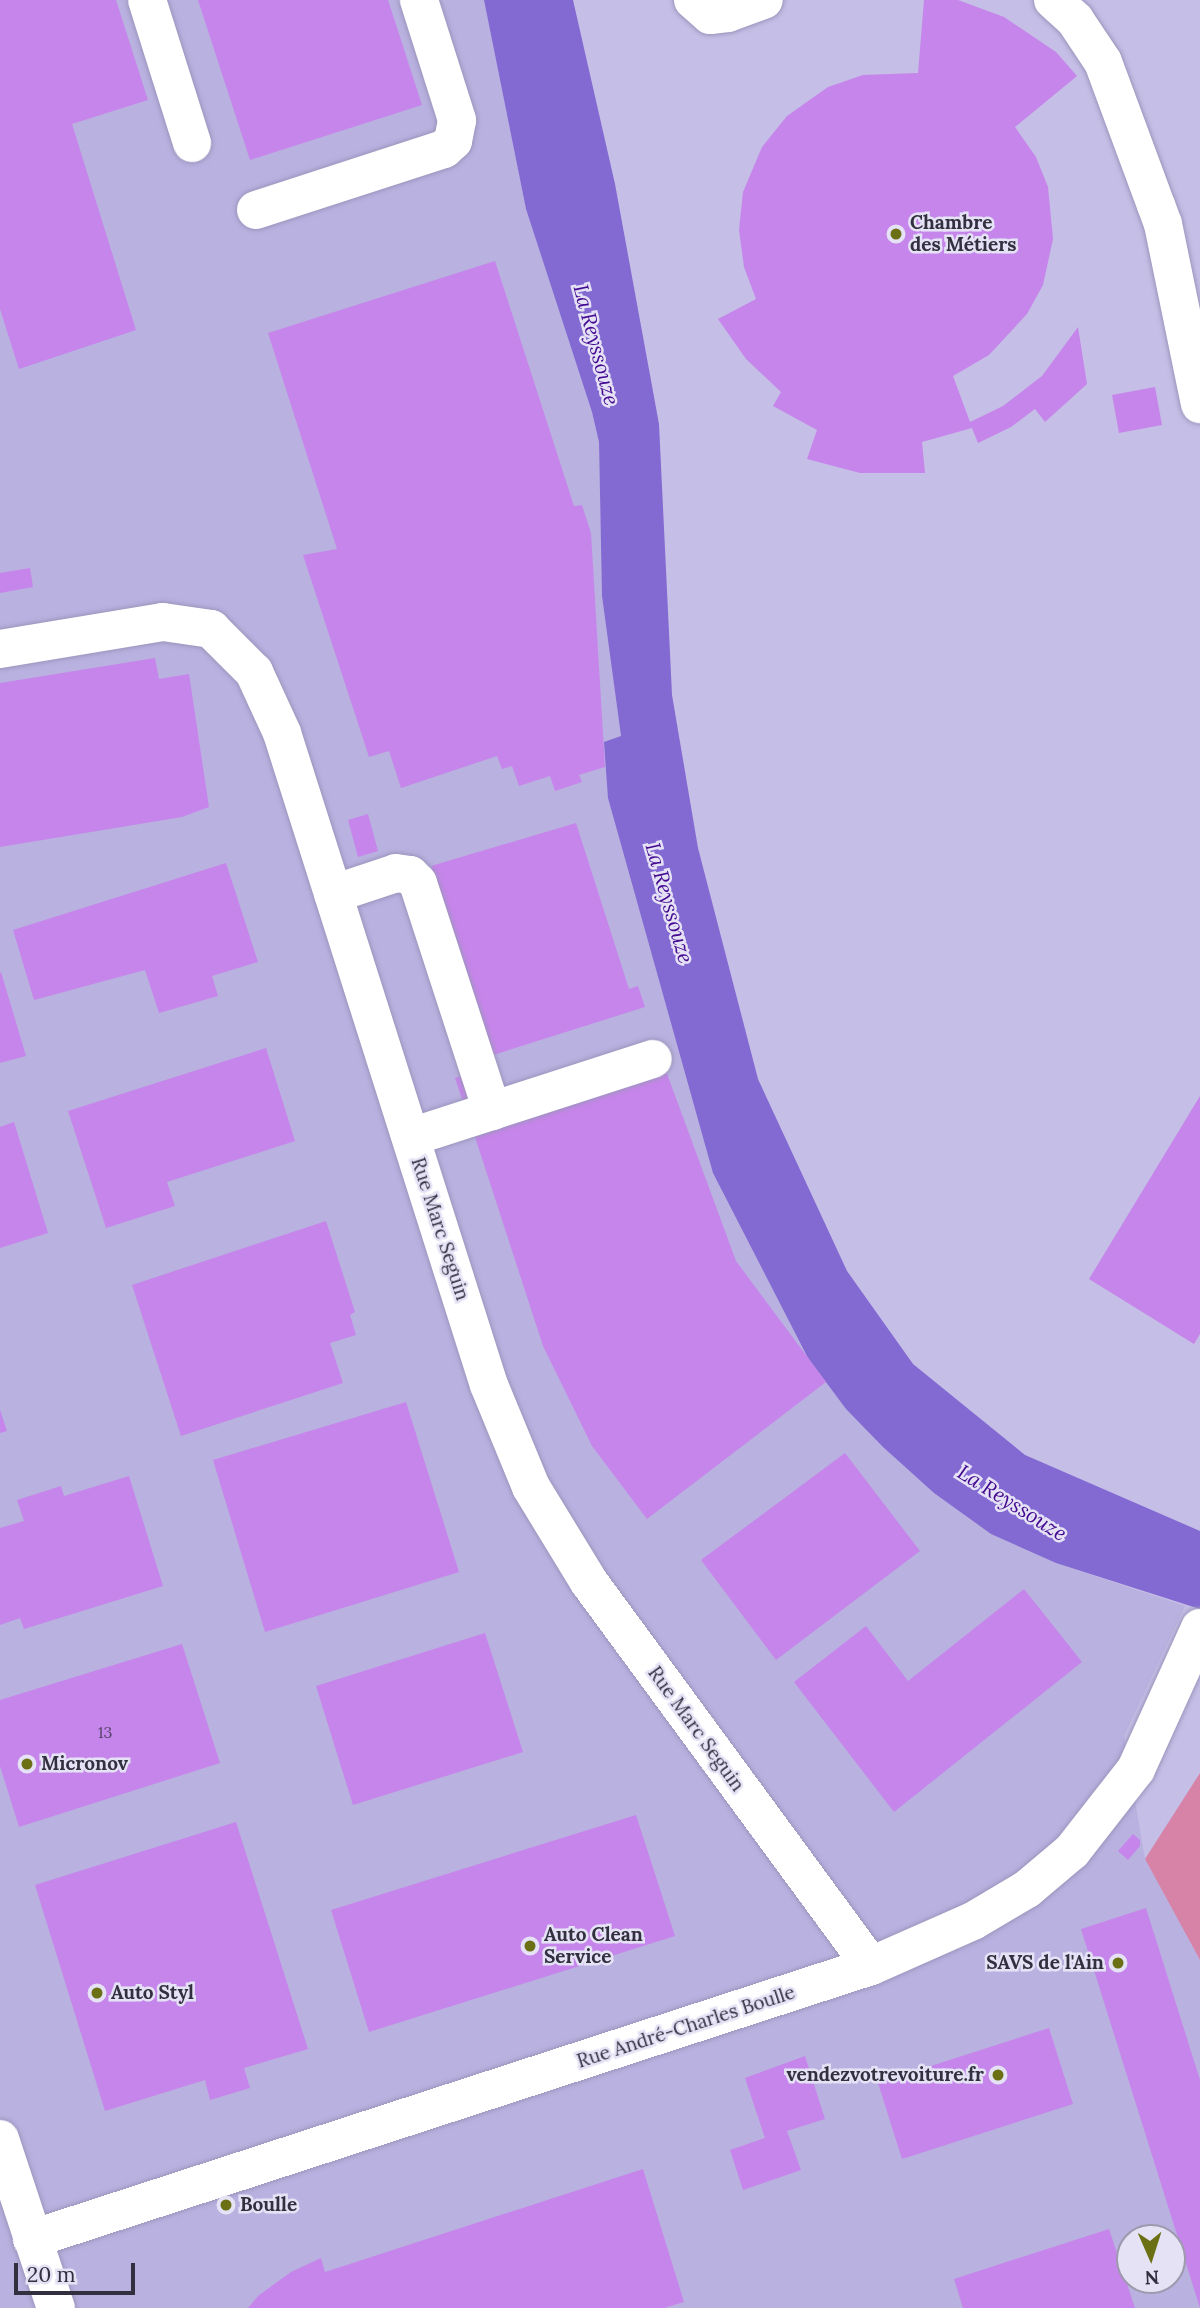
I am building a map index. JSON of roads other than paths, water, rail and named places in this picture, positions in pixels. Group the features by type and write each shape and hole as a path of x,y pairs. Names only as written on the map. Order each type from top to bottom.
{"street":[{"path":"147,0 192,143"},
{"path":"256,210 444,149 453,141 457,120 419,0"},
{"path":"693,0 710,15 728,13 764,0"},
{"path":"1053,0 1074,20 1102,62 1163,224 1200,404"},
{"name":"Rue Marc Seguin","path":"0,649 163,622 211,629 254,672 282,733 489,1385 531,1487 589,1582 871,1966"},
{"path":"333,894 396,873 410,876 418,883 492,1111"},
{"path":"411,1137 653,1059"},
{"name":"Rue André-Charles Boulle","path":"32,2239 871,1966 973,1921 1027,1889 1072,1851 1136,1769 1200,1628"},
{"path":"0,2139 56,2308"}],"water":[{"name":"La Reyssouze","path":"484,0 573,0 615,184 659,424 672,695 698,848 758,1079 847,1271 913,1364 1025,1455 1200,1531 1200,1609 1056,1563 991,1534 934,1493 846,1409 808,1358 713,1173 608,798 604,742 621,736 602,596 599,442 592,412 526,209"}],"place":[{"name":"Chambre des Métiers","path":"896,234"},
{"name":"Micronov","path":"27,1764"},
{"name":"Auto Clean Service","path":"530,1946"},
{"name":"SAVS de l'Ain","path":"1118,1963"},
{"name":"Auto Styl","path":"97,1993"},
{"name":"vendezvotrevoiture.fr","path":"998,2075"},
{"name":"Boulle","path":"226,2205"}]}
